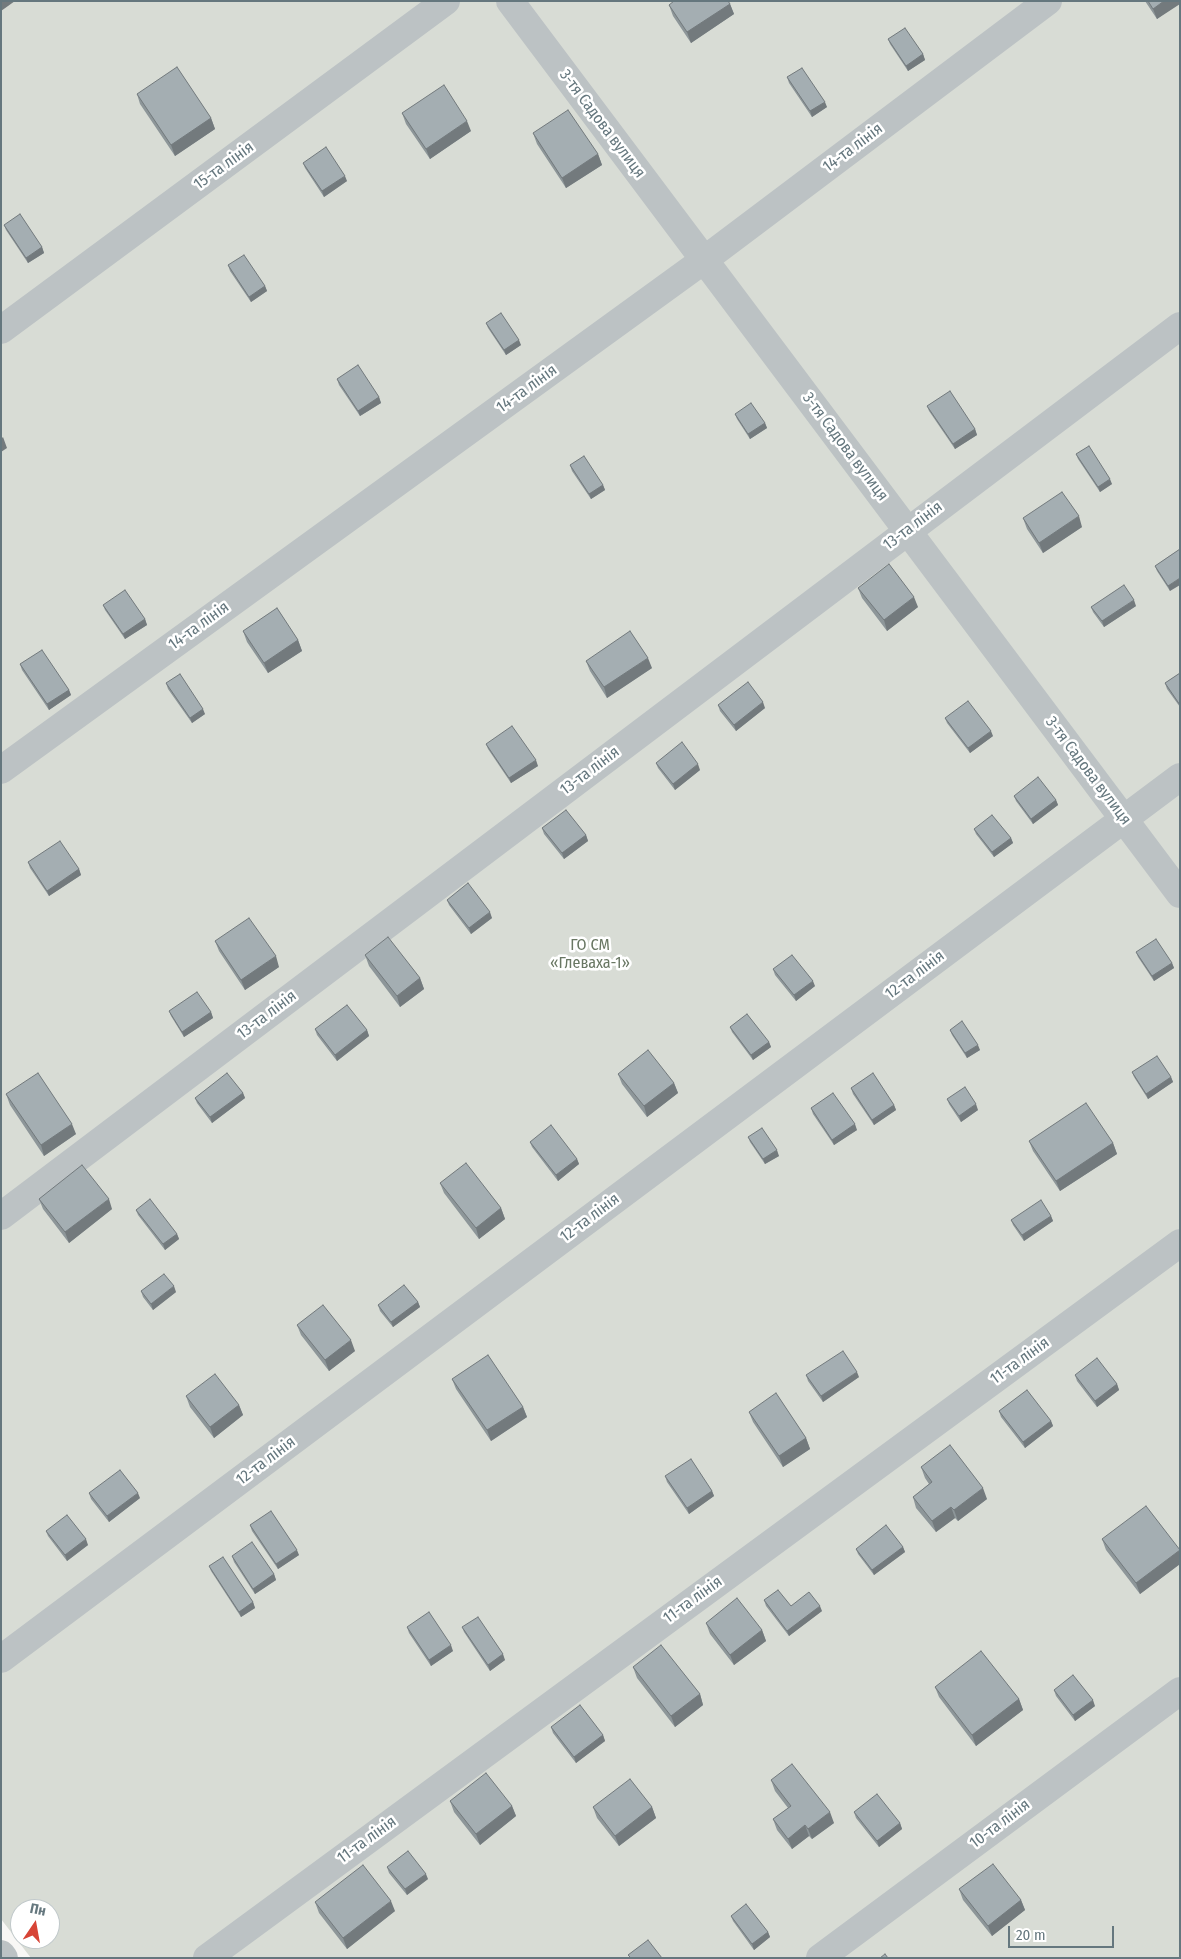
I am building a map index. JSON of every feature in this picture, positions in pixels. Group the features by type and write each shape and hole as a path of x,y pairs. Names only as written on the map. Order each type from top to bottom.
{"street":[{"name":"15-та лінія","path":"1,330 446,1"},
{"name":"3-тя Садова вулиця","path":"510,1 1180,894"},
{"name":"14-та лінія","path":"1,770 704,260 1048,1"},
{"name":"13-та лінія","path":"1,1216 1180,326"},
{"name":"12-та лінія","path":"1,1659 1180,777"},
{"name":"11-та лінія","path":"207,1958 1180,1243"},
{"name":"10-та лінія","path":"820,1958 1180,1691"},
{"path":"1,1954 4,1958"}],"green space":[{"name":"ГО СМ «Глеваха-1»","path":"1,1 1180,1 1180,1958 31,1958 24,1949 60,1949 60,1899 10,1899 10,1931 1,1919"}],"building":[{"path":"674,1 728,1 730,4 687,32 669,5"},
{"path":"1148,1 1164,1 1153,9"},
{"path":"905,28 923,54 906,66 888,39"},
{"path":"177,67 211,118 171,145 137,94"},
{"path":"802,68 825,102 810,111 787,77"},
{"path":"444,85 467,121 426,149 402,113"},
{"path":"568,110 598,154 562,178 533,133"},
{"path":"326,147 345,176 322,191 303,163"},
{"path":"20,214 42,247 26,258 4,225"},
{"path":"244,255 265,286 249,297 228,265"},
{"path":"501,313 519,340 504,350 486,323"},
{"path":"358,365 379,397 358,411 337,379"},
{"path":"950,391 975,429 953,444 927,406"},
{"path":"751,403 765,423 748,434 735,414"},
{"path":"1089,446 1110,479 1098,487 1076,454"},
{"path":"584,456 603,485 589,494 570,465"},
{"path":"1062,492 1079,516 1039,543 1023,518"},
{"path":"1180,549 1180,578 1168,586 1155,566"},
{"path":"889,564 914,597 884,620 858,588"},
{"path":"1124,585 1134,600 1102,621 1091,607"},
{"path":"125,590 145,619 123,634 103,605"},
{"path":"277,608 298,640 264,663 243,631"},
{"path":"630,631 648,658 604,687 586,661"},
{"path":"42,650 69,690 47,704 20,664"},
{"path":"1180,673 1180,705 1165,683"},
{"path":"180,674 203,709 190,718 166,683"},
{"path":"748,682 763,702 734,725 718,705"},
{"path":"968,701 991,731 968,748 945,718"},
{"path":"512,726 536,760 509,778 486,744"},
{"path":"682,742 698,764 673,784 656,763"},
{"path":"1038,777 1056,800 1031,819 1014,796"},
{"path":"566,810 586,835 562,853 542,828"},
{"path":"992,815 1011,838 992,852 974,829"},
{"path":"60,841 79,869 47,891 28,862"},
{"path":"468,883 490,912 469,928 447,900"},
{"path":"249,918 276,956 241,980 215,941"},
{"path":"388,937 420,978 397,996 365,955"},
{"path":"1156,939 1172,963 1152,976 1136,952"},
{"path":"792,955 813,981 794,995 773,969"},
{"path":"197,992 211,1012 182,1032 169,1011"},
{"path":"347,1005 367,1030 335,1055 315,1029"},
{"path":"747,1014 769,1042 751,1055 730,1027"},
{"path":"962,1021 978,1045 965,1053 950,1030"},
{"path":"648,1050 674,1083 644,1106 618,1074"},
{"path":"1157,1056 1171,1077 1146,1094 1132,1072"},
{"path":"38,1073 72,1124 41,1145 6,1094"},
{"path":"227,1073 243,1093 210,1117 195,1098"},
{"path":"873,1073 894,1105 872,1120 851,1088"},
{"path":"965,1087 976,1104 959,1116 947,1099"},
{"path":"833,1093 855,1124 832,1140 811,1108"},
{"path":"1086,1103 1113,1143 1056,1181 1029,1141"},
{"path":"551,1125 577,1159 556,1175 530,1142"},
{"path":"762,1128 777,1150 763,1159 748,1137"},
{"path":"466,1163 501,1208 476,1228 440,1183"},
{"path":"82,1165 109,1199 65,1232 39,1199"},
{"path":"150,1199 177,1234 163,1244 136,1210"},
{"path":"1041,1200 1051,1216 1022,1235 1011,1220"},
{"path":"164,1274 174,1286 151,1304 141,1291"},
{"path":"404,1285 418,1302 391,1322 378,1305"},
{"path":"323,1305 351,1340 325,1360 297,1325"},
{"path":"843,1351 857,1372 821,1396 806,1375"},
{"path":"488,1355 523,1407 487,1430 452,1379"},
{"path":"1097,1358 1117,1384 1095,1401 1075,1375"},
{"path":"215,1374 239,1405 210,1427 186,1396"},
{"path":"1027,1390 1051,1421 1023,1442 999,1411"},
{"path":"776,1393 806,1438 779,1456 749,1412"},
{"path":"950,1445 983,1488 954,1510 951,1507 932,1521 913,1497 932,1482 921,1467"},
{"path":"691,1459 712,1491 687,1508 665,1476"},
{"path":"120,1470 138,1493 107,1516 89,1493"},
{"path":"1146,1506 1180,1550 1136,1583 1102,1539"},
{"path":"271,1511 297,1550 276,1564 250,1525"},
{"path":"67,1515 86,1539 65,1555 46,1531"},
{"path":"886,1525 903,1547 872,1570 856,1549"},
{"path":"252,1542 274,1574 253,1589 232,1556"},
{"path":"223,1557 253,1602 239,1612 209,1566"},
{"path":"778,1590 791,1606 809,1592 820,1606 787,1631 764,1600"},
{"path":"737,1598 762,1630 730,1655 706,1623"},
{"path":"429,1612 451,1645 429,1660 407,1627"},
{"path":"478,1617 503,1654 488,1665 462,1627"},
{"path":"661,1645 700,1694 671,1716 633,1667"},
{"path":"981,1651 1019,1699 972,1735 935,1687"},
{"path":"1073,1675 1093,1700 1073,1715 1054,1690"},
{"path":"580,1705 603,1735 574,1757 551,1727"},
{"path":"792,1764 830,1812 808,1829 805,1825 788,1839 773,1819 791,1806 771,1780"},
{"path":"486,1773 512,1806 476,1834 450,1801"},
{"path":"630,1779 652,1807 615,1836 593,1807"},
{"path":"877,1794 900,1823 877,1841 854,1812"},
{"path":"408,1851 426,1874 405,1889 387,1867"},
{"path":"993,1864 1021,1900 988,1926 959,1889"},
{"path":"363,1865 391,1901 343,1938 315,1902"},
{"path":"746,1904 768,1932 752,1944 731,1916"},
{"path":"648,1940 662,1958 631,1958 628,1955"},
{"path":"885,1954 888,1958 880,1958"}]}
